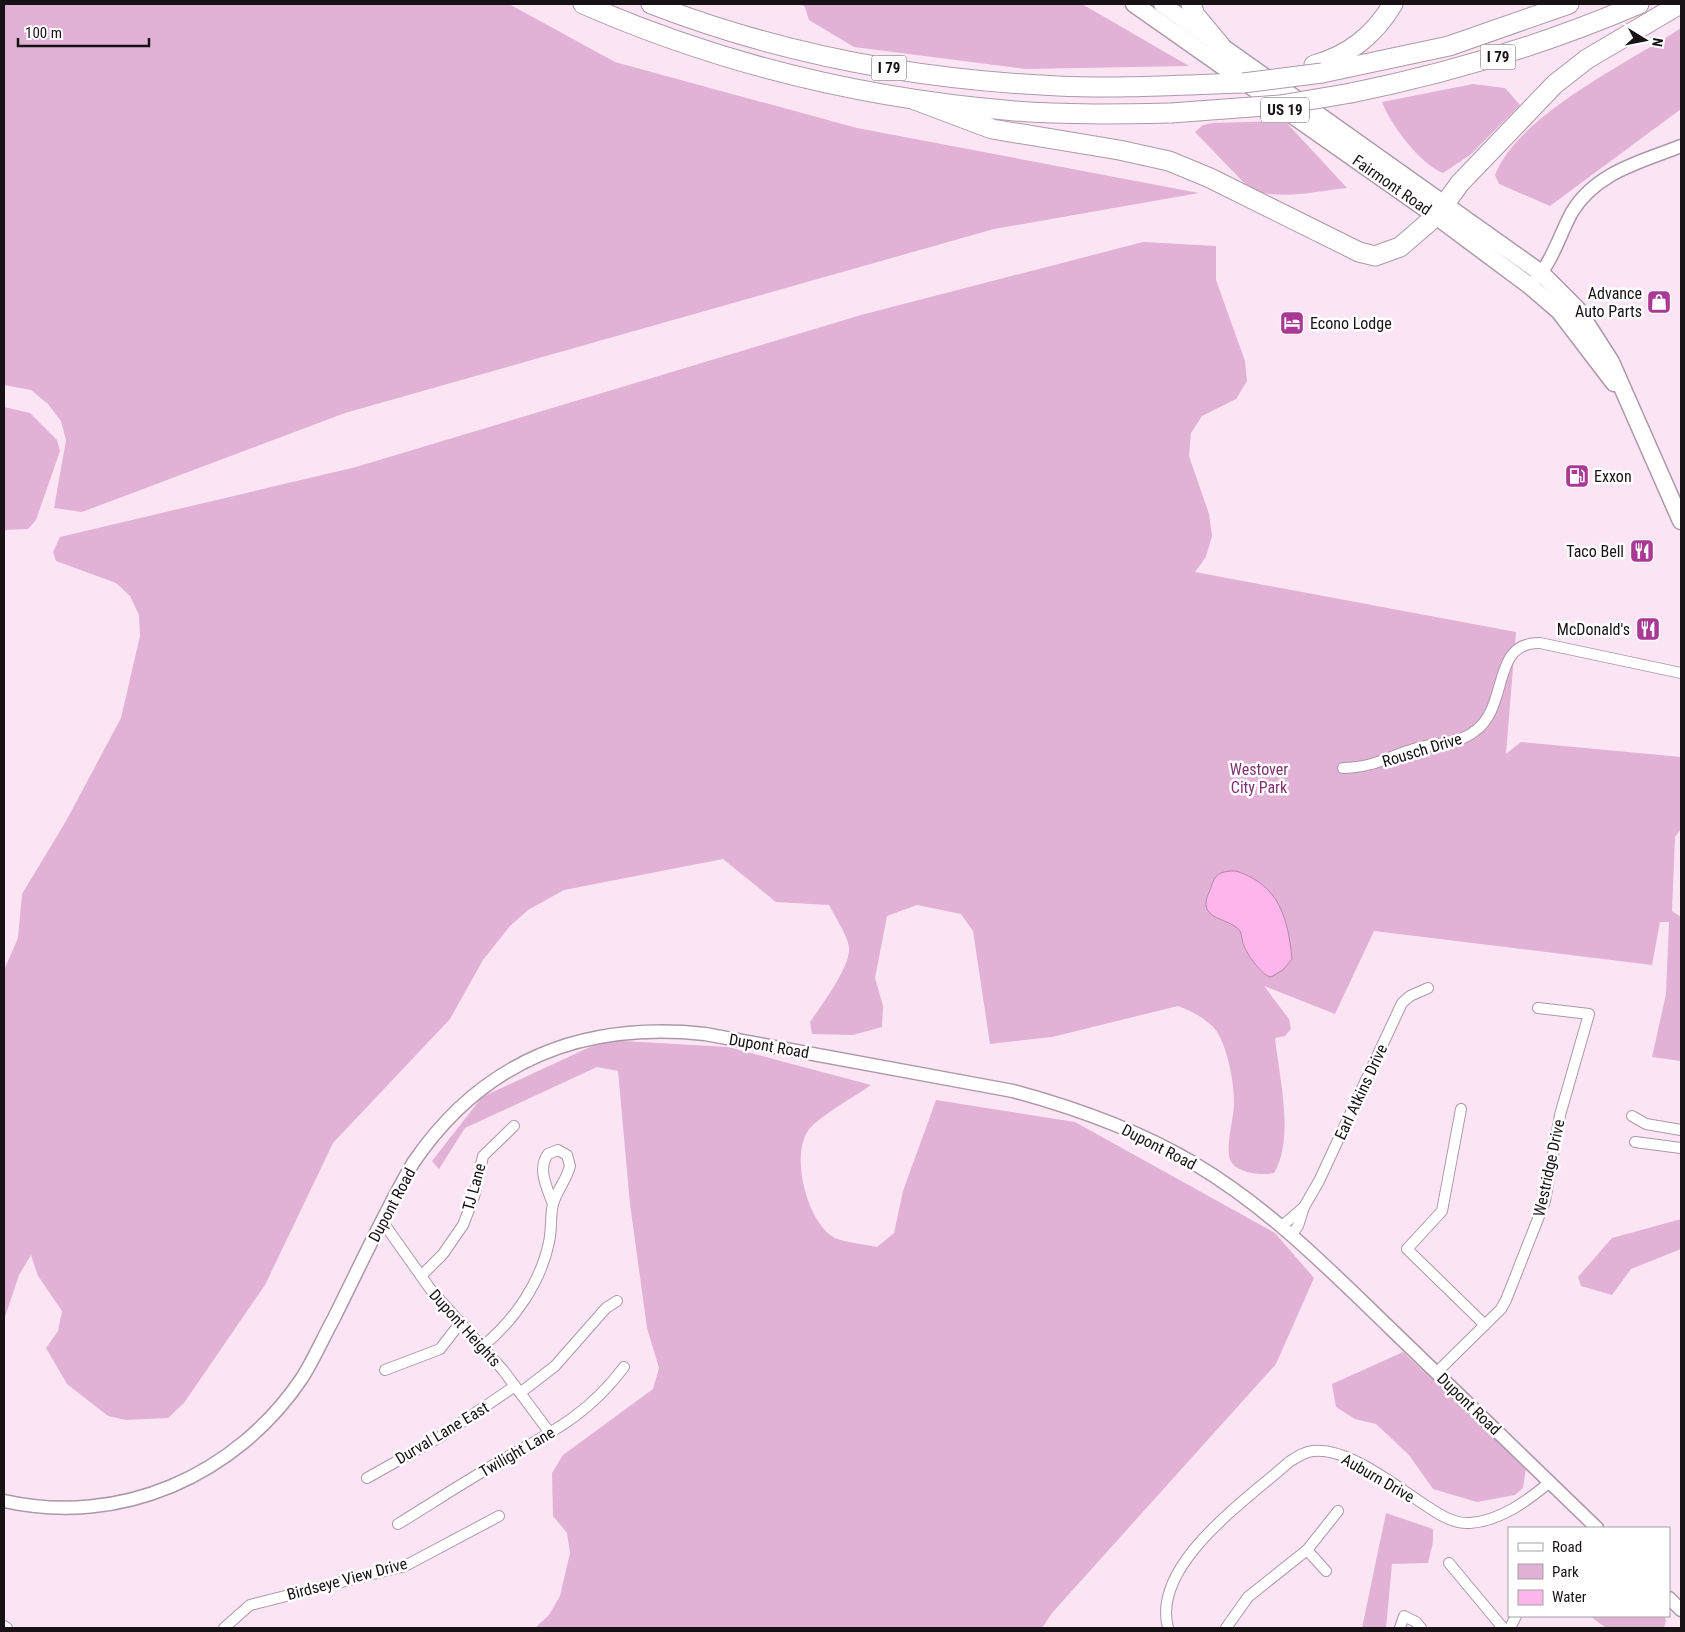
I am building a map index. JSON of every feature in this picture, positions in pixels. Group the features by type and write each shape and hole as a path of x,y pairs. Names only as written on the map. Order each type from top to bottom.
{"highway":[{"name":"I 79","path":"583,4 692,47 774,71 840,87 915,100 1016,111 1094,114 1171,113 1280,105 1351,93 1408,81 1506,54 1584,27 1639,4"},
{"name":"I 79","path":"651,4 744,35 803,51 884,68 967,79 1040,85 1134,87 1243,82 1449,46 1569,4"},
{"path":"1191,4 1195,15 1220,45"},
{"path":"1318,69 1359,44 1381,25 1393,4"},
{"path":"915,100 992,129 1120,150 1169,161 1210,178 1359,252 1375,256 1400,247 1440,211 1460,183 1530,108 1587,59 1680,4"}],"main road":[{"name":"Fairmont Road","path":"1134,4 1440,211 1541,273 1577,309 1610,362 1681,521"},
{"name":"Fairmont Road","path":"1162,4 1220,45 1440,211 1530,286 1559,311 1603,370 1624,394"}],"street":[{"path":"1530,286 1541,273 1572,212 1585,194 1597,182 1614,172 1681,148"},
{"name":"Rousch Drive","path":"1344,768 1365,768 1416,749 1451,744 1477,730 1488,717 1497,699 1507,659 1518,648 1527,643 1540,643 1681,673"},
{"name":"Earl Atkins Drive","path":"1287,1230 1304,1207 1319,1181 1402,1003 1410,996 1428,988"},
{"name":"Westridge Drive","path":"1436,1372 1501,1310 1542,1212 1560,1115 1589,1014 1538,1008"},
{"name":"Dupont Road","path":"4,1501 43,1507 75,1508 128,1502 166,1490 192,1478 238,1447 278,1410 303,1376 398,1189 427,1142 462,1105 498,1078 522,1064 566,1044 621,1033 666,1030 705,1034 1013,1091 1059,1103 1147,1138 1227,1184 1287,1230 1596,1527"},
{"path":"1461,1109 1442,1211 1407,1249 1485,1325"},
{"path":"1632,1116 1646,1124 1681,1130"},
{"name":"TJ Lane","path":"421,1276 443,1254 462,1225 474,1197 483,1156 514,1126"},
{"path":"1635,1142 1681,1148"},
{"path":"483,1346 497,1335 513,1316 536,1278 549,1242 553,1204 570,1166 567,1155 558,1150 548,1154 543,1164 544,1179 553,1204"},
{"name":"Dupont Heights","path":"382,1221 421,1276 483,1346 550,1433"},
{"name":"Durval Lane East","path":"367,1478 548,1373 606,1308 617,1301"},
{"path":"385,1370 440,1349 460,1322"},
{"name":"Twilight Lane","path":"398,1524 442,1495 550,1433 590,1406 624,1366"},
{"name":"Auburn Drive","path":"1168,1628 1166,1616 1173,1581 1185,1560 1212,1530 1289,1462 1302,1454 1324,1451 1338,1454 1361,1465 1442,1516 1470,1523 1491,1518 1519,1506 1550,1482"},
{"path":"1226,1628 1248,1597 1307,1550 1338,1511"},
{"name":"Birdseye View Drive","path":"224,1628 250,1605 404,1566 499,1516"},
{"path":"1307,1550 1326,1571"},
{"path":"1449,1564 1503,1628"},
{"path":"1670,1599 1681,1610"},
{"path":"1400,1628 1404,1616 1416,1622 1421,1628"}],"green space":[{"path":"4,4 509,4 615,62 857,128 1199,193 994,229 345,413 82,512 54,508 66,440 61,421 48,404 31,390 4,385"},
{"path":"800,4 1082,4 1189,66 1026,69 854,47 809,20 805,7"},
{"path":"1681,28 1681,109 1550,206 1499,184 1495,175 1507,153 1526,132 1550,111 1605,74"},
{"path":"1473,84 1505,88 1520,105 1470,155 1443,173 1425,161 1407,142 1392,121 1382,102"},
{"path":"1285,121 1347,188 1286,195 1261,193 1250,189 1195,132 1203,125 1213,123"},
{"name":"Westover City Park","path":"1143,242 1216,246 1216,280 1245,361 1247,381 1236,399 1202,416 1191,433 1189,456 1209,514 1212,536 1206,557 1195,572 1516,632 1506,754 1521,742 1681,757 1681,829 1675,837 1672,911 1681,917 1681,1061 1652,1057 1666,994 1669,922 1660,922 1652,965 1374,931 1335,1014 1264,986 1289,1019 1291,1029 1285,1036 1275,1038 1284,1107 1284,1143 1274,1173 1247,1172 1235,1166 1229,1155 1234,1108 1233,1084 1223,1043 1211,1025 1197,1015 1178,1006 1052,1037 990,1044 973,931 961,914 917,905 887,916 875,978 883,1006 882,1027 853,1035 812,1034 810,1022 834,986 848,955 849,947 846,937 829,905 776,902 723,859 564,890 528,910 510,926 483,960 450,1019 333,1143 265,1285 184,1403 168,1418 126,1420 108,1416 67,1384 46,1348 58,1331 62,1311 38,1276 31,1255 19,1275 4,1320 4,970 18,938 22,894 66,821 121,718 140,636 139,615 130,596 116,583 56,561 53,552 60,537 356,467 861,315"},
{"path":"4,407 30,413 57,440 60,451 36,520 28,529 4,530"},
{"path":"605,1040 728,1047 871,1085 811,1127 804,1138 801,1153 801,1169 809,1203 816,1218 825,1230 840,1240 877,1247 894,1233 903,1191 936,1100 1075,1122 1275,1233 1314,1278 1276,1364 1052,1613 1042,1628 535,1628 549,1615 560,1596 570,1553 567,1533 553,1516 552,1473 563,1455 653,1389 659,1368 647,1328 630,1204 618,1071 597,1067 465,1128 439,1169 432,1161 482,1097"},
{"path":"1681,1219 1681,1249 1631,1269 1612,1295 1581,1286 1578,1277 1612,1238"},
{"path":"1403,1352 1526,1468 1523,1488 1515,1495 1477,1502 1433,1489 1409,1455 1376,1424 1355,1419 1336,1407 1332,1384"},
{"path":"1386,1513 1433,1529 1433,1542 1428,1563 1392,1564 1386,1628 1362,1628"},
{"path":"1591,1617 1664,1617 1666,1620 1664,1628 1606,1628"}],"water":[{"path":"1236,871 1251,877 1263,885 1272,894 1284,917 1292,959 1283,970 1271,977 1263,973 1251,959 1243,944 1240,931 1231,924 1214,916 1207,909 1207,898 1216,877 1224,872"}],"place":[{"name":"Advance Auto Parts","path":"1659,302"},
{"name":"Econo Lodge","path":"1292,323"},
{"name":"Exxon","path":"1577,476"},
{"name":"Taco Bell","path":"1642,551"},
{"name":"McDonald's","path":"1648,629"}]}
